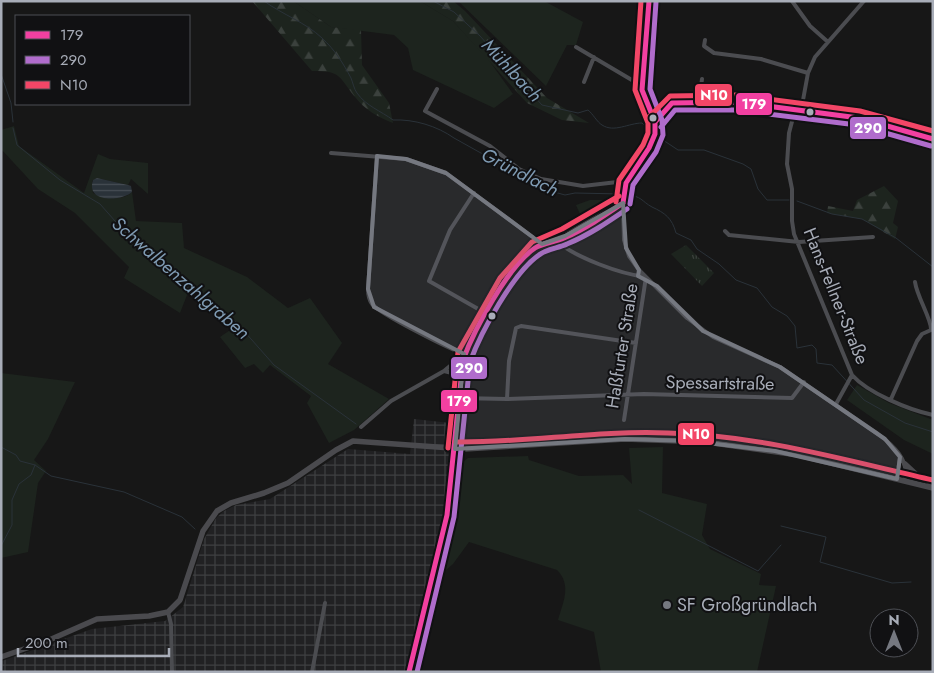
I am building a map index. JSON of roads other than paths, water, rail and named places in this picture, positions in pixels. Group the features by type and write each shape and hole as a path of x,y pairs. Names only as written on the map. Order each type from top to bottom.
{"main road":[{"path":"409,672 440,549 448,506 464,357 487,314 515,270 530,252 542,244 556,241 623,201 626,183 648,151 655,132 655,122 645,102 642,86 649,1"},
{"path":"1,657 47,641 97,619 155,616 168,612 180,600 199,542 211,517 231,503 288,483 336,450 353,441 455,449 634,439 706,442 798,455 933,488"},
{"path":"905,464 919,477 933,483"}],"street":[{"path":"792,1 810,26 828,42"},
{"path":"801,111 808,72 815,57 864,1"},
{"path":"704,40 704,46 714,53 760,59 808,72"},
{"path":"576,47 615,72 642,86"},
{"path":"584,82 594,57"},
{"path":"699,101 702,79"},
{"path":"437,89 425,111 490,146 519,169 541,179 583,186 626,183"},
{"path":"655,122 670,104 699,101 749,103 859,118 933,139"},
{"name":"Hans-Fellner-Straße","path":"794,110 789,133 787,164 792,189 792,221 850,377 891,399 932,415 933,408"},
{"path":"331,153 377,156 425,164 446,173 542,244"},
{"path":"360,427 391,401 444,371 464,357 379,310 370,300 368,289 377,156"},
{"path":"474,193 447,237 429,281 487,314"},
{"path":"623,201 626,248 639,270 687,318 702,331 773,363 804,382 891,443 905,464 904,481"},
{"path":"725,231 729,235 799,242 873,237"},
{"path":"556,241 574,252 636,276 646,277"},
{"path":"636,276 639,270"},
{"name":"Haßfurter Straße","path":"624,420 646,277"},
{"path":"891,399 917,341 932,330 930,321 916,294 915,282"},
{"path":"507,399 509,360 516,328 521,326 636,343"},
{"path":"444,371 452,373 461,382"},
{"path":"836,404 850,377"},
{"name":"Spessartstraße","path":"627,395 792,398 804,382"},
{"path":"459,398 507,399 627,395"},
{"path":"897,479 900,457"},
{"path":"312,672 325,603"},
{"path":"168,612 171,624 172,672"}],"waterway":[{"name":"Gründlach","path":"264,1 308,27 322,38 342,62 361,98 393,120 417,122 440,130 547,190 565,195 575,193 621,194"},
{"name":"Mühlbach","path":"433,1 454,12 480,36 542,105 578,113 588,110 600,124 611,128 642,123 650,131"},
{"name":"Schwalbenzahlgraben","path":"1,74 11,103 13,122"},
{"name":"Schwalbenzahlgraben","path":"13,128 17,145 60,180 100,204 123,230 188,288 236,322 274,365 356,424"},
{"name":"Mühlbach","path":"660,138 678,150 704,150 743,164 751,169 758,189 767,200 789,200"},
{"name":"Gründlach","path":"627,195 639,198 664,214 672,223 676,233 691,240 697,249 719,264 736,280 757,288 772,307 787,316 795,326 797,348 812,345 816,349 817,363 832,365 864,400 905,423 933,432"},
{"name":"Mühlbach","path":"797,201 832,214 862,219 896,238 933,267"},
{"path":"1,447 16,455 20,461 35,465 51,476 124,492 182,517 195,529"},
{"path":"1,546 12,525 12,500 19,484 31,475 35,465"},
{"path":"639,510 758,571 781,545"},
{"path":"781,526 826,537 820,562 892,583 911,582"}],"place":[{"name":"SF Großgründlach","path":"667,605"}]}
